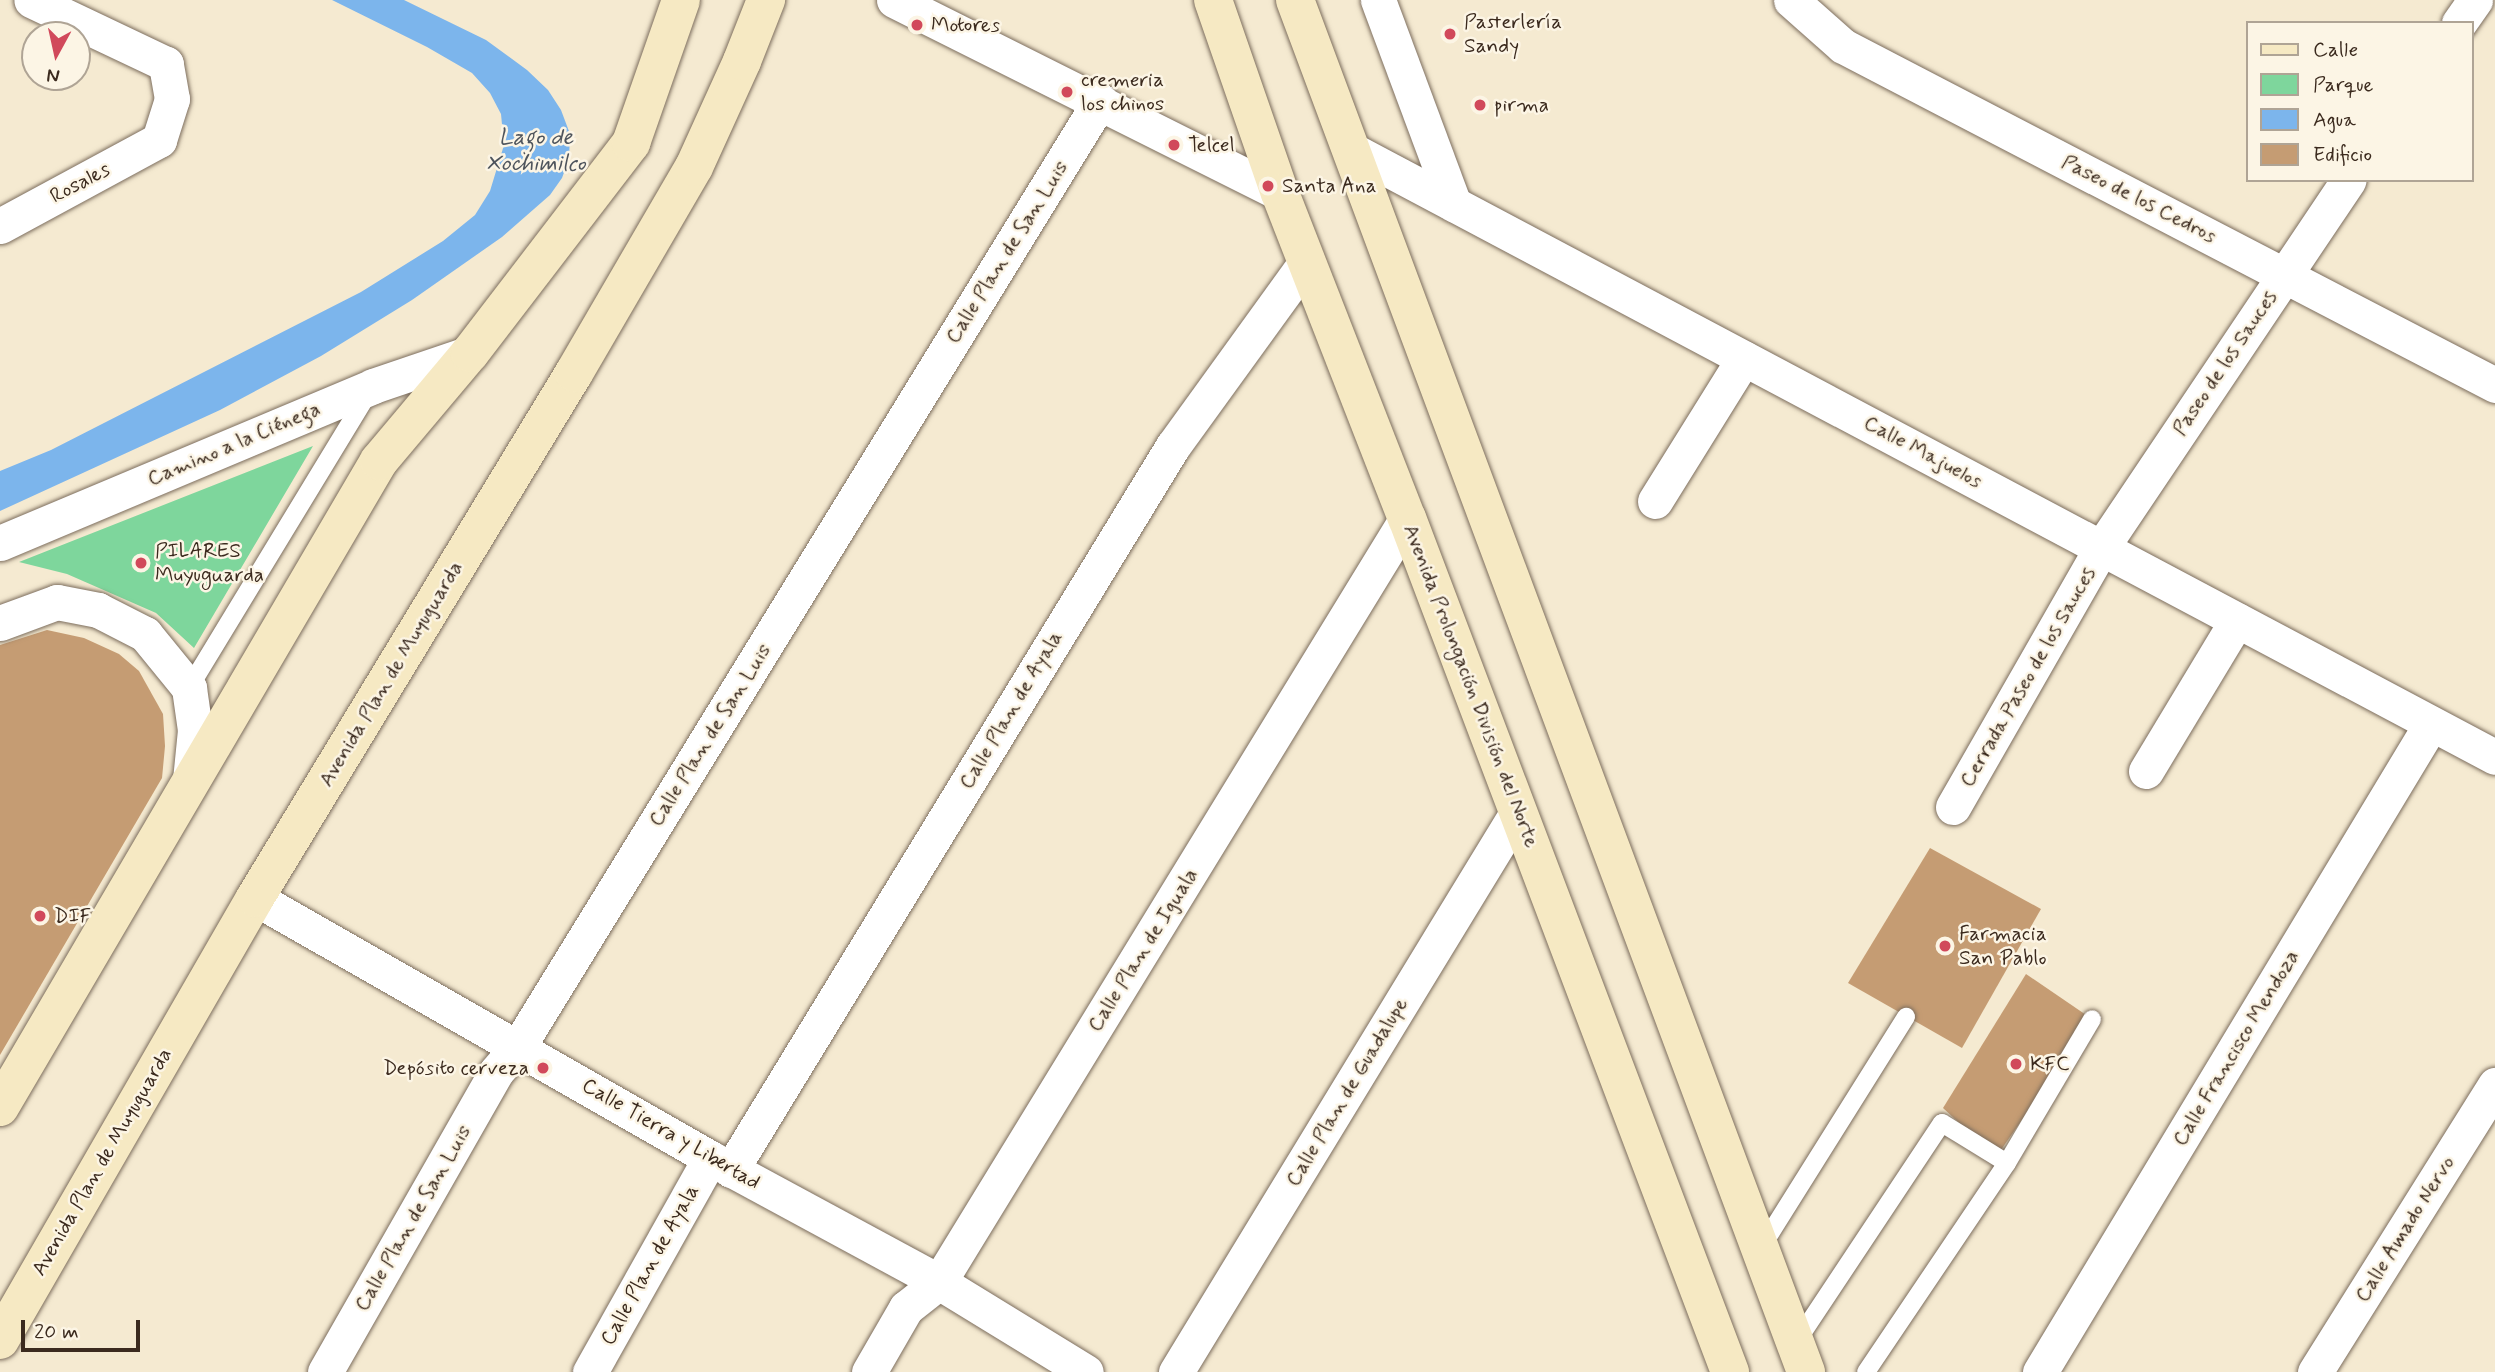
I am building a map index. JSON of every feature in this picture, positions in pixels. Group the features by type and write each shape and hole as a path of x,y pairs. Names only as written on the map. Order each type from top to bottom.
{"main road":[{"path":"0,1107 379,461 470,353 631,143 681,0"},
{"name":"Avenida Plan de Muyuguarda","path":"0,1340 255,898 574,373 694,167 742,61 766,0"},
{"name":"Avenida Prolongación División del Norte","path":"1213,0 1280,194 1407,519 1730,1372"},
{"path":"1295,0 1800,1358"}],"street":[{"name":"Rosales","path":"0,226 159,140 172,99 166,64 31,0"},
{"path":"894,0 1100,101 1280,194"},
{"path":"1378,0 1454,204"},
{"name":"Paseo de los Cedros","path":"1791,0 1843,46 2495,385"},
{"path":"2460,21 2475,0"},
{"name":"Calle Plan de San Luis","path":"325,1372 496,1072 518,1046 1100,101"},
{"name":"Calle Majuelos","path":"1350,149 2495,757"},
{"name":"Paseo de los Sauces","path":"2102,547 2348,182"},
{"name":"Calle Plan de Ayala","path":"590,1372 1173,446 1307,261"},
{"name":"Camino a la Ciénega","path":"0,543 373,386 470,353"},
{"path":"1655,501 1744,358"},
{"name":"Calle Plan de Iguala","path":"869,1372 906,1308 939,1282 1407,519"},
{"name":"Cerrada Paseo de los Sauces","path":"1953,807 2102,547"},
{"path":"0,623 57,602 98,610 145,634 189,688 195,730 190,780"},
{"path":"2146,771 2237,620"},
{"name":"Calle Francisco Mendoza","path":"2040,1372 2431,724"},
{"name":"Calle Plan de Guadalupe","path":"1176,1372 1518,811"},
{"name":"Calle Tierra y Libertad","path":"255,898 518,1046 720,1164 939,1282 1086,1372"},
{"name":"Calle Amado Nervo","path":"2315,1372 2495,1085"}],"lane":[{"path":"189,688 373,386"},
{"path":"1760,1250 1906,1017"},
{"path":"1866,1372 2007,1163 2092,1019"},
{"path":"1800,1358 1942,1123 2007,1163"}],"green space":[{"path":"313,446 194,648 156,613 67,574 19,562"}],"water":[{"name":"Lago de Xochimilco","path":"332,0 404,0 486,40 527,70 548,90 561,110 570,134 569,159 562,178 550,195 502,237 412,300 321,356 220,410 0,511 0,471 51,450 361,292 443,241 475,215 490,191 504,145 501,114 490,93 472,73 427,47"}],"building":[{"name":"DIF","path":"47,630 84,638 119,654 139,671 163,714 165,746 162,778 0,1055 0,645"},
{"name":"Farmacia San Pablo","path":"1930,848 2041,909 1962,1048 1848,983"},
{"name":"KFC","path":"2026,974 2092,1019 1996,1157 1943,1108"}],"place":[{"name":"Motores","path":"917,25"},
{"name":"Pasterlería Sandy","path":"1450,34"},
{"name":"cremeria los chinos","path":"1067,92"},
{"name":"pirma","path":"1480,105"},
{"name":"Telcel","path":"1174,145"},
{"name":"Santa Ana","path":"1268,186"},
{"name":"PILARES Muyuguarda","path":"141,563"},
{"name":"DIF","path":"40,916"},
{"name":"Farmacia San Pablo","path":"1945,946"},
{"name":"KFC","path":"2016,1064"},
{"name":"Depósito cerveza","path":"543,1068"}]}
